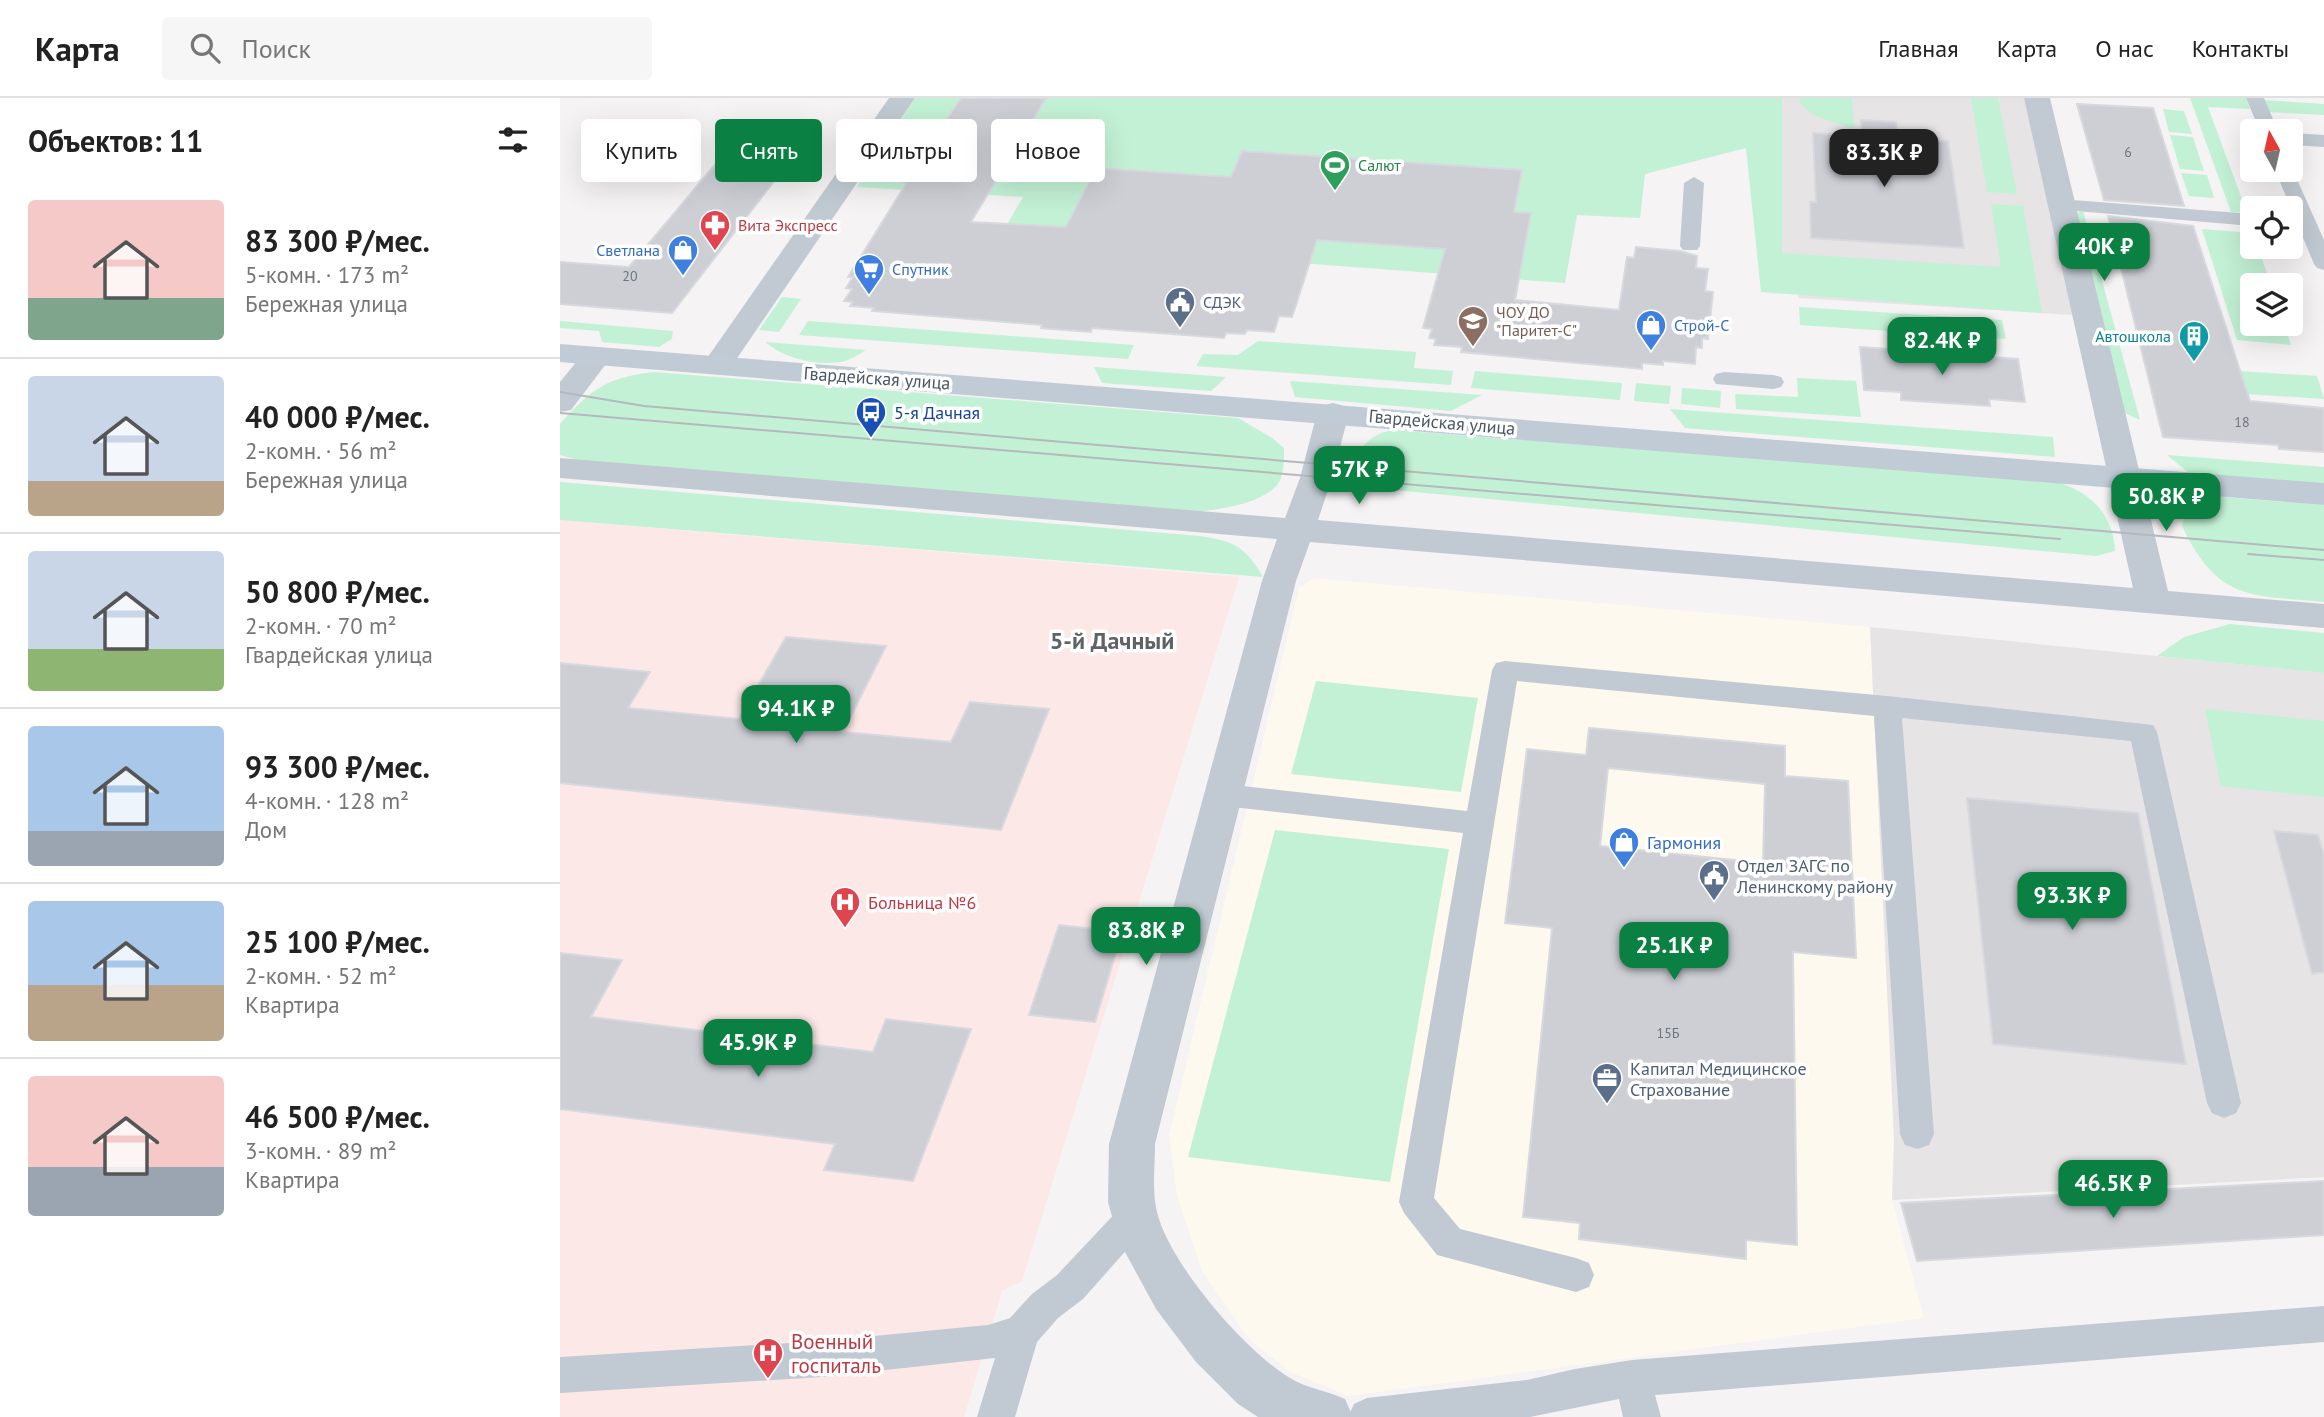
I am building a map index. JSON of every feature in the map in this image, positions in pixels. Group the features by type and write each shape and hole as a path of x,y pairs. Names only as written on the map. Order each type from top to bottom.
{"street":[{"path":"718,364 902,98"},
{"path":"2037,98 2153,600"},
{"name":"Гвардейская улица","path":"560,352 2324,494"},
{"path":"560,402 597,356"},
{"path":"1327,1417 1275,1398 1233,1365 1157,1270 1134,1217 1132,1144 1279,581 1316,478 1333,413"},
{"path":"560,468 2324,616"}],"lane":[{"path":"2256,98 2264,119"},
{"path":"2303,140 2324,141"},
{"path":"1690,246 1694,183"},
{"path":"2060,205 2240,219"},
{"path":"2303,230 2324,264"},
{"path":"1724,379 1773,382"},
{"path":"1576,1275 1449,1242 1416,1202 1506,670 2143,732 2224,1103"},
{"path":"1887,706 1917,1134"},
{"path":"1224,795 1479,824"},
{"path":"996,1417 1021,1332 1045,1306 1070,1287 1134,1217"},
{"path":"1367,1417 1520,1408 1574,1387 1632,1378 2324,1324"},
{"path":"560,1375 822,1359 988,1343 1021,1332"},
{"path":"1632,1378 1642,1417"}],"shaded area":[{"path":"1757,98 2026,98 2073,315 1799,298 1795,273 1757,257"},
{"name":"Больница №6","path":"560,520 1239,577 1022,1281 1002,1291 964,1417 560,1417"},
{"path":"1313,578 1870,627 1894,1139 1892,1200 1924,1318 1349,1396 1290,1372 1248,1338 1202,1271 1177,1196 1169,1136 1299,588"},
{"path":"1870,627 2324,673 2324,1177 1892,1200 1894,1139"}],"green space":[{"name":"Салют","path":"915,98 1782,98 1782,253 2001,267 1991,204 2023,206 2042,313 1761,292 1746,148 1645,174 1640,218 1577,215 1565,283 998,240 1023,197 857,187 860,182 977,182 977,119 901,119"},
{"path":"1800,98 1852,98 1854,129 1813,115 1800,103"},
{"path":"1971,98 1998,98 2017,194 1987,192"},
{"path":"2190,98 2246,98 2250,109 2208,107 2241,196 2240,213 2231,212"},
{"path":"2264,100 2324,104 2324,115 2268,112"},
{"path":"2163,109 2184,111 2192,134 2169,132"},
{"path":"2170,135 2193,137 2204,171 2180,169"},
{"path":"2181,173 2207,175 2214,198 2189,196"},
{"path":"2083,211 2140,420 2116,409 2074,214"},
{"path":"2202,229 2240,232 2240,259 2262,259 2267,273 2240,273 2240,336 2288,336 2291,345 2237,340"},
{"path":"782,297 801,299 779,332 759,330"},
{"path":"1799,307 2002,320 2006,339 1800,325"},
{"path":"560,321 673,331 672,339 659,347 602,342 599,331 560,328"},
{"path":"808,321 1134,345 1128,359 799,335"},
{"path":"1258,341 1416,352 1414,368 1453,371 1451,385 1196,366 1203,354 1238,355"},
{"path":"765,342 866,350 844,361 821,363 791,356"},
{"path":"1094,367 1226,377 1211,391 1102,383"},
{"path":"1475,371 1622,383 1620,400 1471,388"},
{"path":"2238,371 2317,376 2324,399 2245,394"},
{"path":"653,372 1238,418 1284,448 1283,470 1277,485 1254,500 1189,513 581,461 560,455 560,424 581,402 611,382"},
{"path":"1797,378 1856,381 1861,417 1736,409 1735,394 1798,397"},
{"path":"1290,381 1482,395 1451,411 1295,397"},
{"path":"1636,383 1671,386 1669,404 1634,401"},
{"path":"1682,388 1721,391 1720,408 1681,404"},
{"path":"1670,409 2053,437 2055,457 1685,428"},
{"path":"1393,430 2053,481 2078,490 2097,505 2110,525 2115,551 2096,556 1372,488 1359,482 1352,473 1361,450 1376,435"},
{"path":"2167,455 2324,467 2324,484 2189,473"},
{"path":"560,482 1200,536 1221,540 1237,547 1250,558 1263,577 560,520"},
{"path":"2210,496 2324,505 2324,602 2256,595 2223,581 2209,569 2195,551 2182,526 2187,505 2196,498"},
{"path":"2230,624 2324,633 2324,673 2157,656 2184,637"},
{"path":"1316,681 1478,698 1461,792 1291,774"},
{"path":"2205,709 2324,721 2324,797 2221,786"},
{"path":"1275,830 1449,849 1390,1182 1188,1157"}],"building":[{"path":"961,98 1046,98 1033,119 991,119 991,182 995,182 971,222 1066,227 1089,182 1105,182 1105,169 1231,177 1242,151 1522,170 1514,212 1531,213 1515,300 1619,310 1627,257 1634,258 1636,247 1680,251 1697,256 1696,268 1708,269 1705,291 1713,292 1708,339 1702,338 1702,348 1696,347 1695,364 1663,361 1663,365 1642,363 1642,369 1461,352 1462,347 1434,345 1436,339 1429,338 1432,329 1423,328 1445,249 1317,240 1292,317 1279,316 1274,332 1247,330 1245,334 1226,333 1224,338 1092,328 1091,332 1041,328 1042,325 872,311 874,308 850,306 853,302 844,301 852,289 846,288 853,277 848,277 906,184 905,182 977,182 977,119 947,119"},
{"path":"2077,104 2153,108 2184,206 2104,200"},
{"path":"1861,120 1896,122 1898,139 1948,141 1964,248 1811,238 1810,202 1816,202 1813,133 1862,136"},
{"path":"715,165 715,182 774,182 672,313 560,304 560,262 629,267"},
{"path":"2108,216 2193,226 2250,401 2324,408 2324,452 2279,449 2278,445 2163,437"},
{"path":"1860,347 2018,359 2025,402 1989,399 1990,406 1901,400 1901,392 1864,390"},
{"path":"786,637 886,646 843,732 951,742 970,702 1049,709 1001,830 560,783 560,663 650,672 628,708 739,719"},
{"path":"1589,728 1785,746 1785,776 1848,781 1856,958 1793,952 1797,1245 1746,1240 1746,1259 1579,1239 1580,1223 1523,1217 1552,928 1505,923 1527,749 1586,755","holes":["1608,768 1765,784 1763,863 1600,846"]},
{"path":"1967,798 2138,813 2186,1064 1993,1044"},
{"path":"2274,831 2318,835 2324,855 2324,972 2312,974"},
{"path":"1059,925 1122,932 1095,1022 1029,1015"},
{"path":"560,953 622,960 591,1017 873,1052 886,1019 971,1029 913,1181 824,1170 835,1144 560,1109"},
{"path":"2324,1181 2324,1235 1917,1261 1901,1203"}],"tram line":[{"path":"560,392 644,406 2324,550"},
{"path":"560,413 2060,539"},
{"path":"2248,554 2324,560"}],"place":[{"name":"Салют","path":"1335,192"},
{"name":"Вита Экспресс","path":"715,252"},
{"name":"Светлана","path":"683,277"},
{"name":"Спутник","path":"869,296"},
{"name":"СДЭК","path":"1180,329"},
{"name":"ЧОУ ДО \"Паритет-С\"","path":"1473,348"},
{"name":"Строй-С","path":"1651,352"},
{"name":"Автошкола","path":"2194,363"},
{"name":"5-я Дачная","path":"871,439"},
{"name":"Гармония","path":"1624,869"},
{"name":"Отдел ЗАГС по Ленинскому району","path":"1714,902"},
{"name":"Больница №6","path":"845,929"},
{"name":"Капитал Медицинское Страхование","path":"1607,1105"},
{"name":"Военный госпиталь","path":"768,1380"}],"district":[{"name":"5-й Дачный","path":"1112,640"}]}
